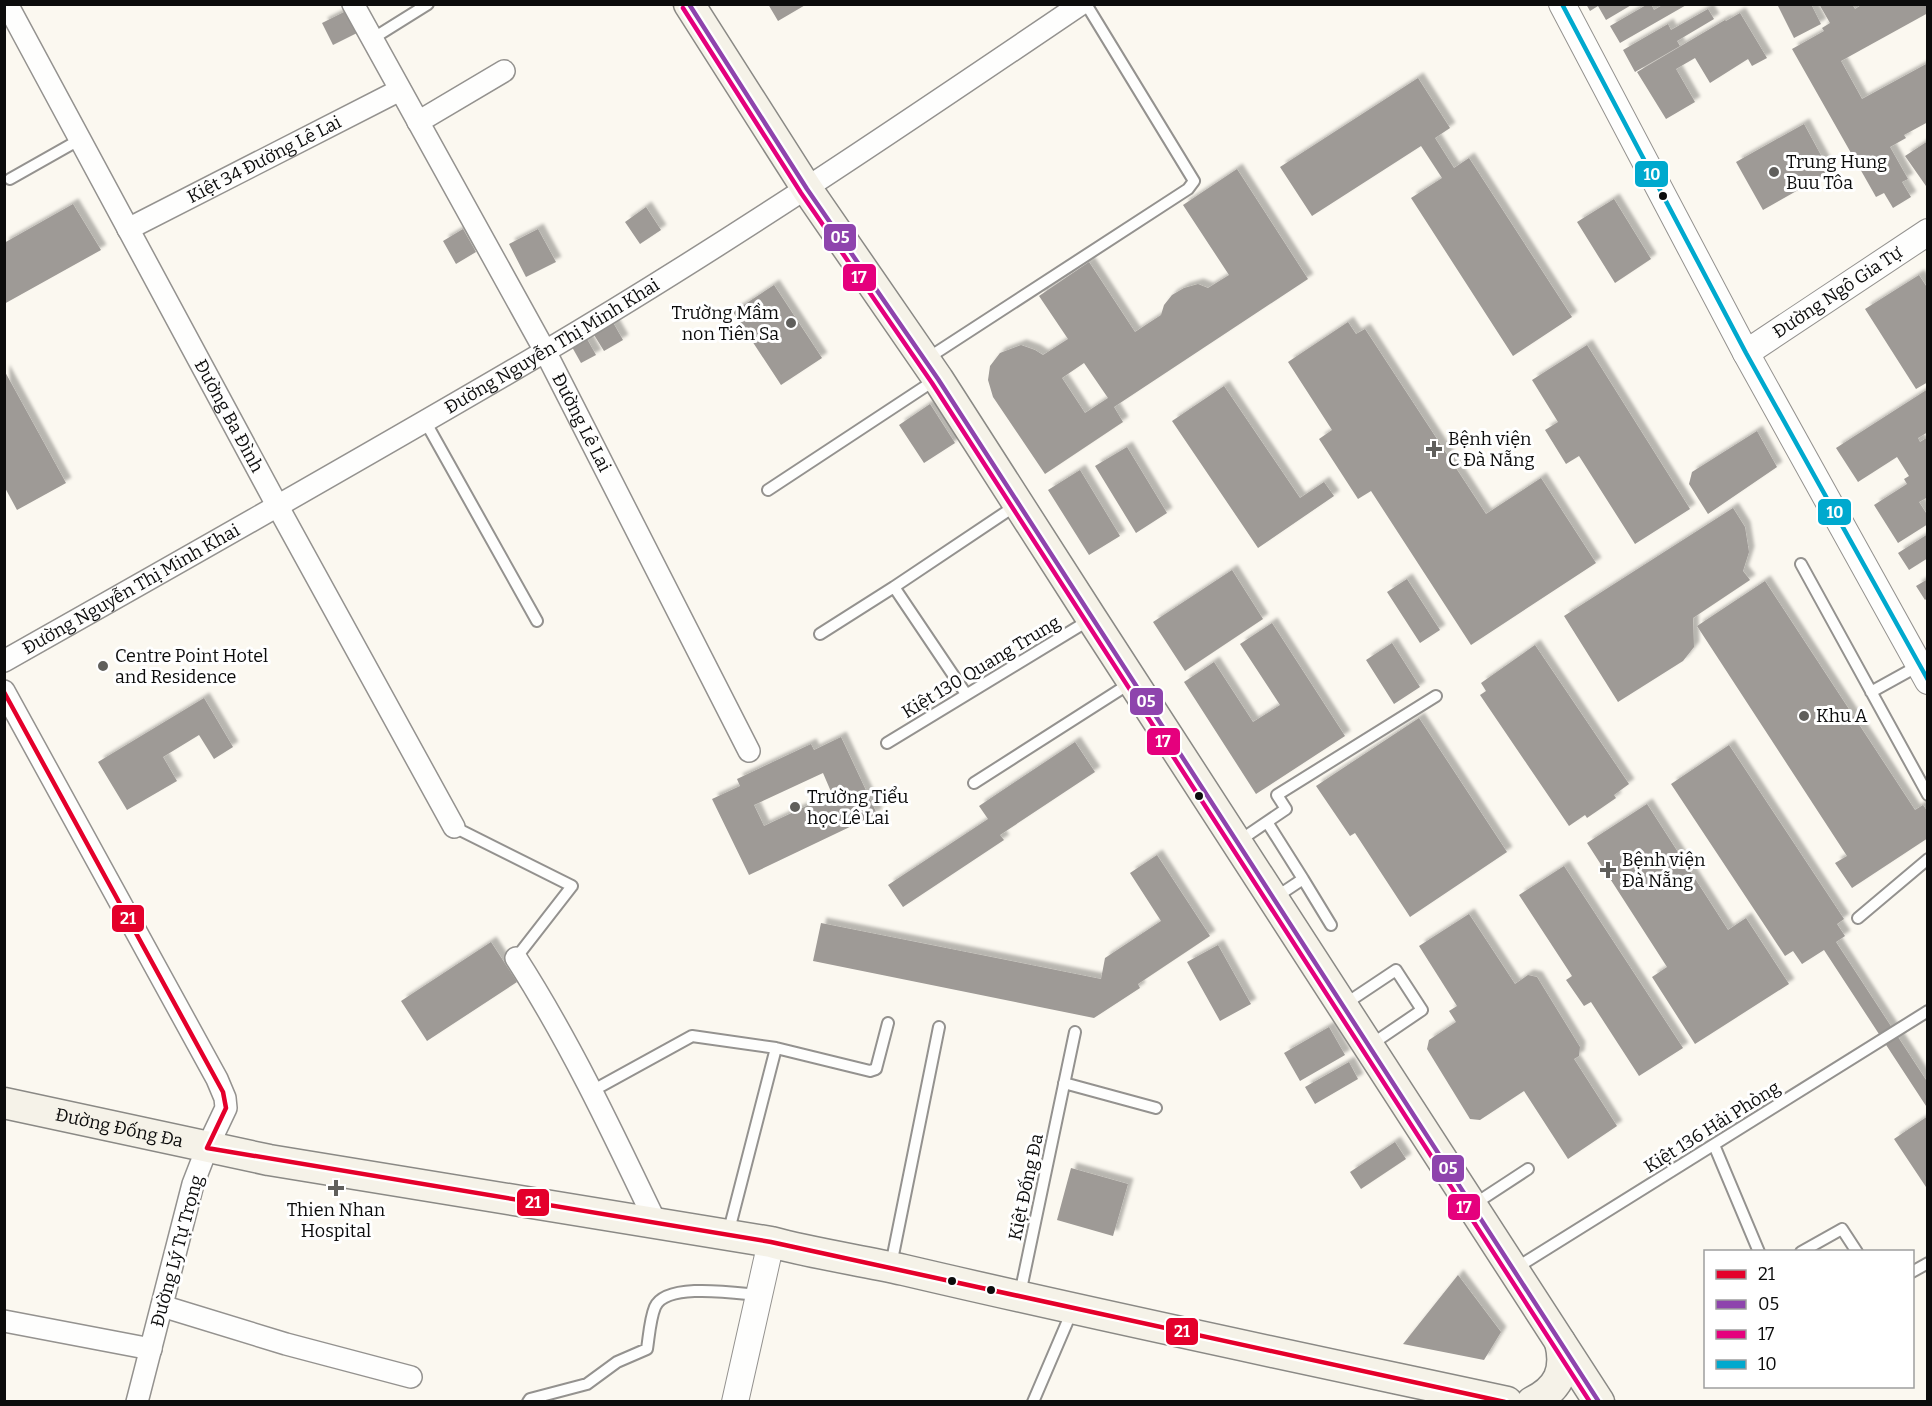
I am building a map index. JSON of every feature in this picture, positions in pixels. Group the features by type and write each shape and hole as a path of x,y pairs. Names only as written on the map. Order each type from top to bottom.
{"main road":[{"path":"689,4 807,189 931,369 1599,1401"},
{"name":"Đường Đống Đa","path":"4,1103 207,1148 771,1242 812,1253 890,1267 1019,1298 1507,1401"},
{"path":"1532,1401 1546,1394 1556,1384 1562,1370 1563,1356 1560,1342"}],"street":[{"name":"Đường Ba Đình","path":"7,4 278,507 454,827"},
{"name":"Đường Lê Lai","path":"353,4 545,351 749,751"},
{"name":"Đường Nguyễn Thị Minh Khai","path":"4,661 278,507 545,351 807,189 1081,4"},
{"path":"1562,4 1746,353 1923,673"},
{"path":"418,122 504,71"},
{"name":"Kiệt 34 Đường Lê Lai","path":"128,229 400,90"},
{"name":"Đường Ngô Gia Tự","path":"1746,353 1928,232"},
{"name":"Đường Lý Tự Trọng","path":"4,692 223,1092 226,1108 207,1148 194,1184 137,1401"},
{"path":"516,958 543,1000 592,1091 656,1223"},
{"path":"735,1401 771,1242"},
{"path":"162,1306 286,1344 411,1377"},
{"path":"4,1321 151,1349"}],"lane":[{"path":"372,39 428,4"},
{"path":"768,490 931,369 1188,189 1194,181 1086,4"},
{"path":"10,179 79,140"},
{"path":"425,421 537,621"},
{"path":"820,634 1018,504"},
{"path":"1801,564 1928,795"},
{"path":"894,587 966,694"},
{"name":"Kiệt 130 Quang Trung","path":"887,743 1092,619"},
{"path":"1871,692 1923,673"},
{"path":"974,783 1132,682"},
{"path":"1236,842 1286,809 1277,795 1437,696"},
{"path":"1267,822 1331,925"},
{"path":"454,827 572,886 516,958"},
{"path":"1858,918 1928,859"},
{"path":"1273,898 1303,879"},
{"path":"1343,1006 1396,970 1422,1010 1369,1046"},
{"name":"Kiệt 136 Hải Phòng","path":"1514,1270 1928,1011"},
{"path":"592,1091 692,1036 776,1048 870,1071 876,1069 888,1023"},
{"path":"890,1267 939,1027"},
{"name":"Kiệt Đống Đa","path":"1019,1298 1075,1032"},
{"path":"728,1234 776,1048"},
{"path":"1064,1083 1156,1108"},
{"path":"1714,1145 1759,1250"},
{"path":"1473,1205 1528,1169"},
{"path":"1803,1250 1842,1230 1856,1250"},
{"path":"1914,1271 1928,1263"},
{"path":"528,1401 587,1384 617,1362 647,1349 656,1306 666,1295 697,1291 758,1295"},
{"path":"1033,1401 1072,1309"}],"building":[{"path":"768,4 807,4 778,21"},
{"path":"1586,4 1633,4 1606,20 1598,6 1590,11"},
{"path":"1651,4 1654,10 1664,4 1688,4 1620,43 1610,26"},
{"path":"1777,4 1811,4 1821,24 1794,38"},
{"path":"1819,4 1852,4 1855,9 1863,4 1928,4 1928,13 1841,61 1862,99 1928,63 1928,122 1904,135 1906,138 1890,147 1908,179 1902,182 1911,197 1893,208 1884,193 1876,197 1792,49 1824,31 1822,28 1830,23"},
{"path":"1708,9 1714,19 1677,41 1680,46 1635,72 1623,50 1668,24 1671,30"},
{"path":"346,11 357,33 333,45 322,23"},
{"path":"1740,13 1767,58 1752,66 1748,59 1710,83 1695,58 1676,69 1695,102 1666,119 1637,72"},
{"path":"1418,78 1450,128 1435,138 1454,168 1469,158 1572,317 1513,356 1411,198 1442,178 1421,146 1312,216 1280,167"},
{"path":"1804,124 1830,172 1763,210 1736,162"},
{"path":"1928,141 1928,185 1926,186 1905,156"},
{"path":"1237,169 1308,279 1114,407 1123,422 1045,474 993,397 988,380 990,366 1000,353 1021,345 1043,355 1068,339 1039,296 1089,262 1135,332 1161,315 1164,305 1172,295 1198,284 1208,288 1229,275 1183,205","holes":["1084,363 1108,398 1085,413 1062,378"]},
{"path":"1614,199 1651,259 1615,283 1577,222"},
{"path":"73,204 101,250 4,304 4,243"},
{"path":"646,207 661,230 640,244 625,222"},
{"path":"463,229 476,252 456,264 443,241"},
{"path":"538,229 556,262 526,277 509,244"},
{"path":"1919,275 1928,289 1928,382 1916,389 1865,309"},
{"path":"774,285 822,358 781,385 733,312"},
{"path":"611,319 623,340 604,351 591,330"},
{"path":"1348,322 1356,334 1365,329 1486,514 1541,478 1596,563 1471,645 1371,491 1358,499 1319,439 1332,430 1288,362"},
{"path":"587,339 596,355 581,363 572,347"},
{"path":"1587,345 1690,509 1635,544 1579,456 1566,464 1545,430 1558,422 1532,380"},
{"path":"4,370 66,483 17,510 4,486"},
{"path":"1224,386 1300,498 1324,482 1334,496 1258,548 1172,421"},
{"path":"1928,389 1928,432 1918,438 1920,442 1928,437 1928,497 1919,502 1928,516 1928,524 1898,543 1874,505 1907,484 1904,479 1909,476 1897,457 1858,482 1836,448"},
{"path":"930,404 955,443 924,463 899,425"},
{"path":"1757,431 1777,467 1708,514 1689,484 1692,472"},
{"path":"1127,447 1167,513 1136,533 1095,466"},
{"path":"1080,470 1120,536 1089,555 1048,490"},
{"path":"1733,508 1745,527 1749,552 1743,571 1750,580 1693,618 1694,647 1683,661 1618,702 1564,616"},
{"path":"1928,534 1928,558 1909,570 1898,553"},
{"path":"1232,570 1263,619 1185,671 1153,622"},
{"path":"1407,579 1440,630 1420,643 1387,592"},
{"path":"1928,579 1928,597 1925,600 1916,586"},
{"name":"Khu A","path":"1765,581 1915,810 1923,805 1928,812 1928,838 1852,888 1835,863 1847,856 1697,626"},
{"path":"1272,623 1345,736 1256,794 1184,682 1214,662 1253,722 1280,705 1240,644"},
{"path":"1392,643 1420,687 1394,704 1366,660"},
{"path":"1535,645 1629,784 1614,795 1616,798 1587,818 1585,815 1569,826 1480,695 1486,691 1481,683"},
{"path":"204,698 233,747 214,759 199,735 163,757 177,781 127,810 98,762"},
{"path":"1419,718 1507,852 1410,917 1355,833 1350,836 1316,786"},
{"name":"Trường Tiểu học Lê Lai","path":"841,737 877,814 749,875 712,799 740,786 737,779 811,744 814,750","holes":["823,773 832,794 764,826 754,805"]},
{"path":"1075,742 1095,772 1000,835 1004,840 903,907 888,885 988,819 979,806"},
{"path":"1729,745 1844,919 1837,924 1845,936 1836,942 1928,1083 1928,1109 1824,950 1802,964 1793,951 1785,956 1671,784"},
{"path":"1647,804 1728,930 1746,918 1789,984 1695,1044 1652,977 1667,967 1587,843"},
{"path":"1157,855 1210,936 1138,984 1140,988 1094,1018 813,961 821,923 1101,979 1105,958 1161,921 1130,873"},
{"path":"1564,866 1683,1048 1639,1076 1591,1002 1584,1006 1566,980 1572,976 1519,895"},
{"path":"1469,914 1515,984 1528,975 1537,977 1580,1047 1579,1056 1574,1059 1617,1126 1568,1159 1524,1091 1480,1120 1470,1119 1427,1049 1429,1040 1456,1022 1449,1011 1457,1006 1419,946"},
{"path":"491,942 517,982 427,1041 401,1001"},
{"path":"1218,945 1251,1004 1220,1021 1187,962"},
{"path":"1329,1027 1345,1055 1300,1081 1284,1053"},
{"path":"1349,1062 1358,1079 1315,1104 1305,1087"},
{"path":"1928,1116 1928,1190 1894,1139"},
{"path":"1395,1142 1406,1159 1361,1189 1350,1172"},
{"path":"1071,1168 1128,1184 1113,1236 1057,1220"},
{"path":"1458,1275 1501,1332 1484,1360 1403,1344"}],"transit line":[{"name":"05","path":"689,4 807,189 938,379 1599,1402"},
{"name":"10","path":"1562,4 1746,353 1928,680"},
{"name":"17","path":"683,8 801,193 932,383 1590,1402"},
{"name":"21","path":"4,692 223,1092 226,1108 207,1148"},
{"name":"21","path":"207,1148 771,1242 1505,1402"}],"place":[{"name":"Trung Hung Buu Tôa","path":"1774,172"},
{"name":"Trường Mầm non Tiên Sa","path":"791,323"},
{"name":"Bệnh viện C Đà Nẵng","path":"1434,449"},
{"name":"Centre Point Hotel and Residence","path":"103,666"},
{"name":"Khu A","path":"1804,716"},
{"name":"Trường Tiểu học Lê Lai","path":"795,807"},
{"name":"Bệnh viện Đà Nẵng","path":"1608,870"},
{"name":"Thien Nhan Hospital","path":"336,1188"}]}
